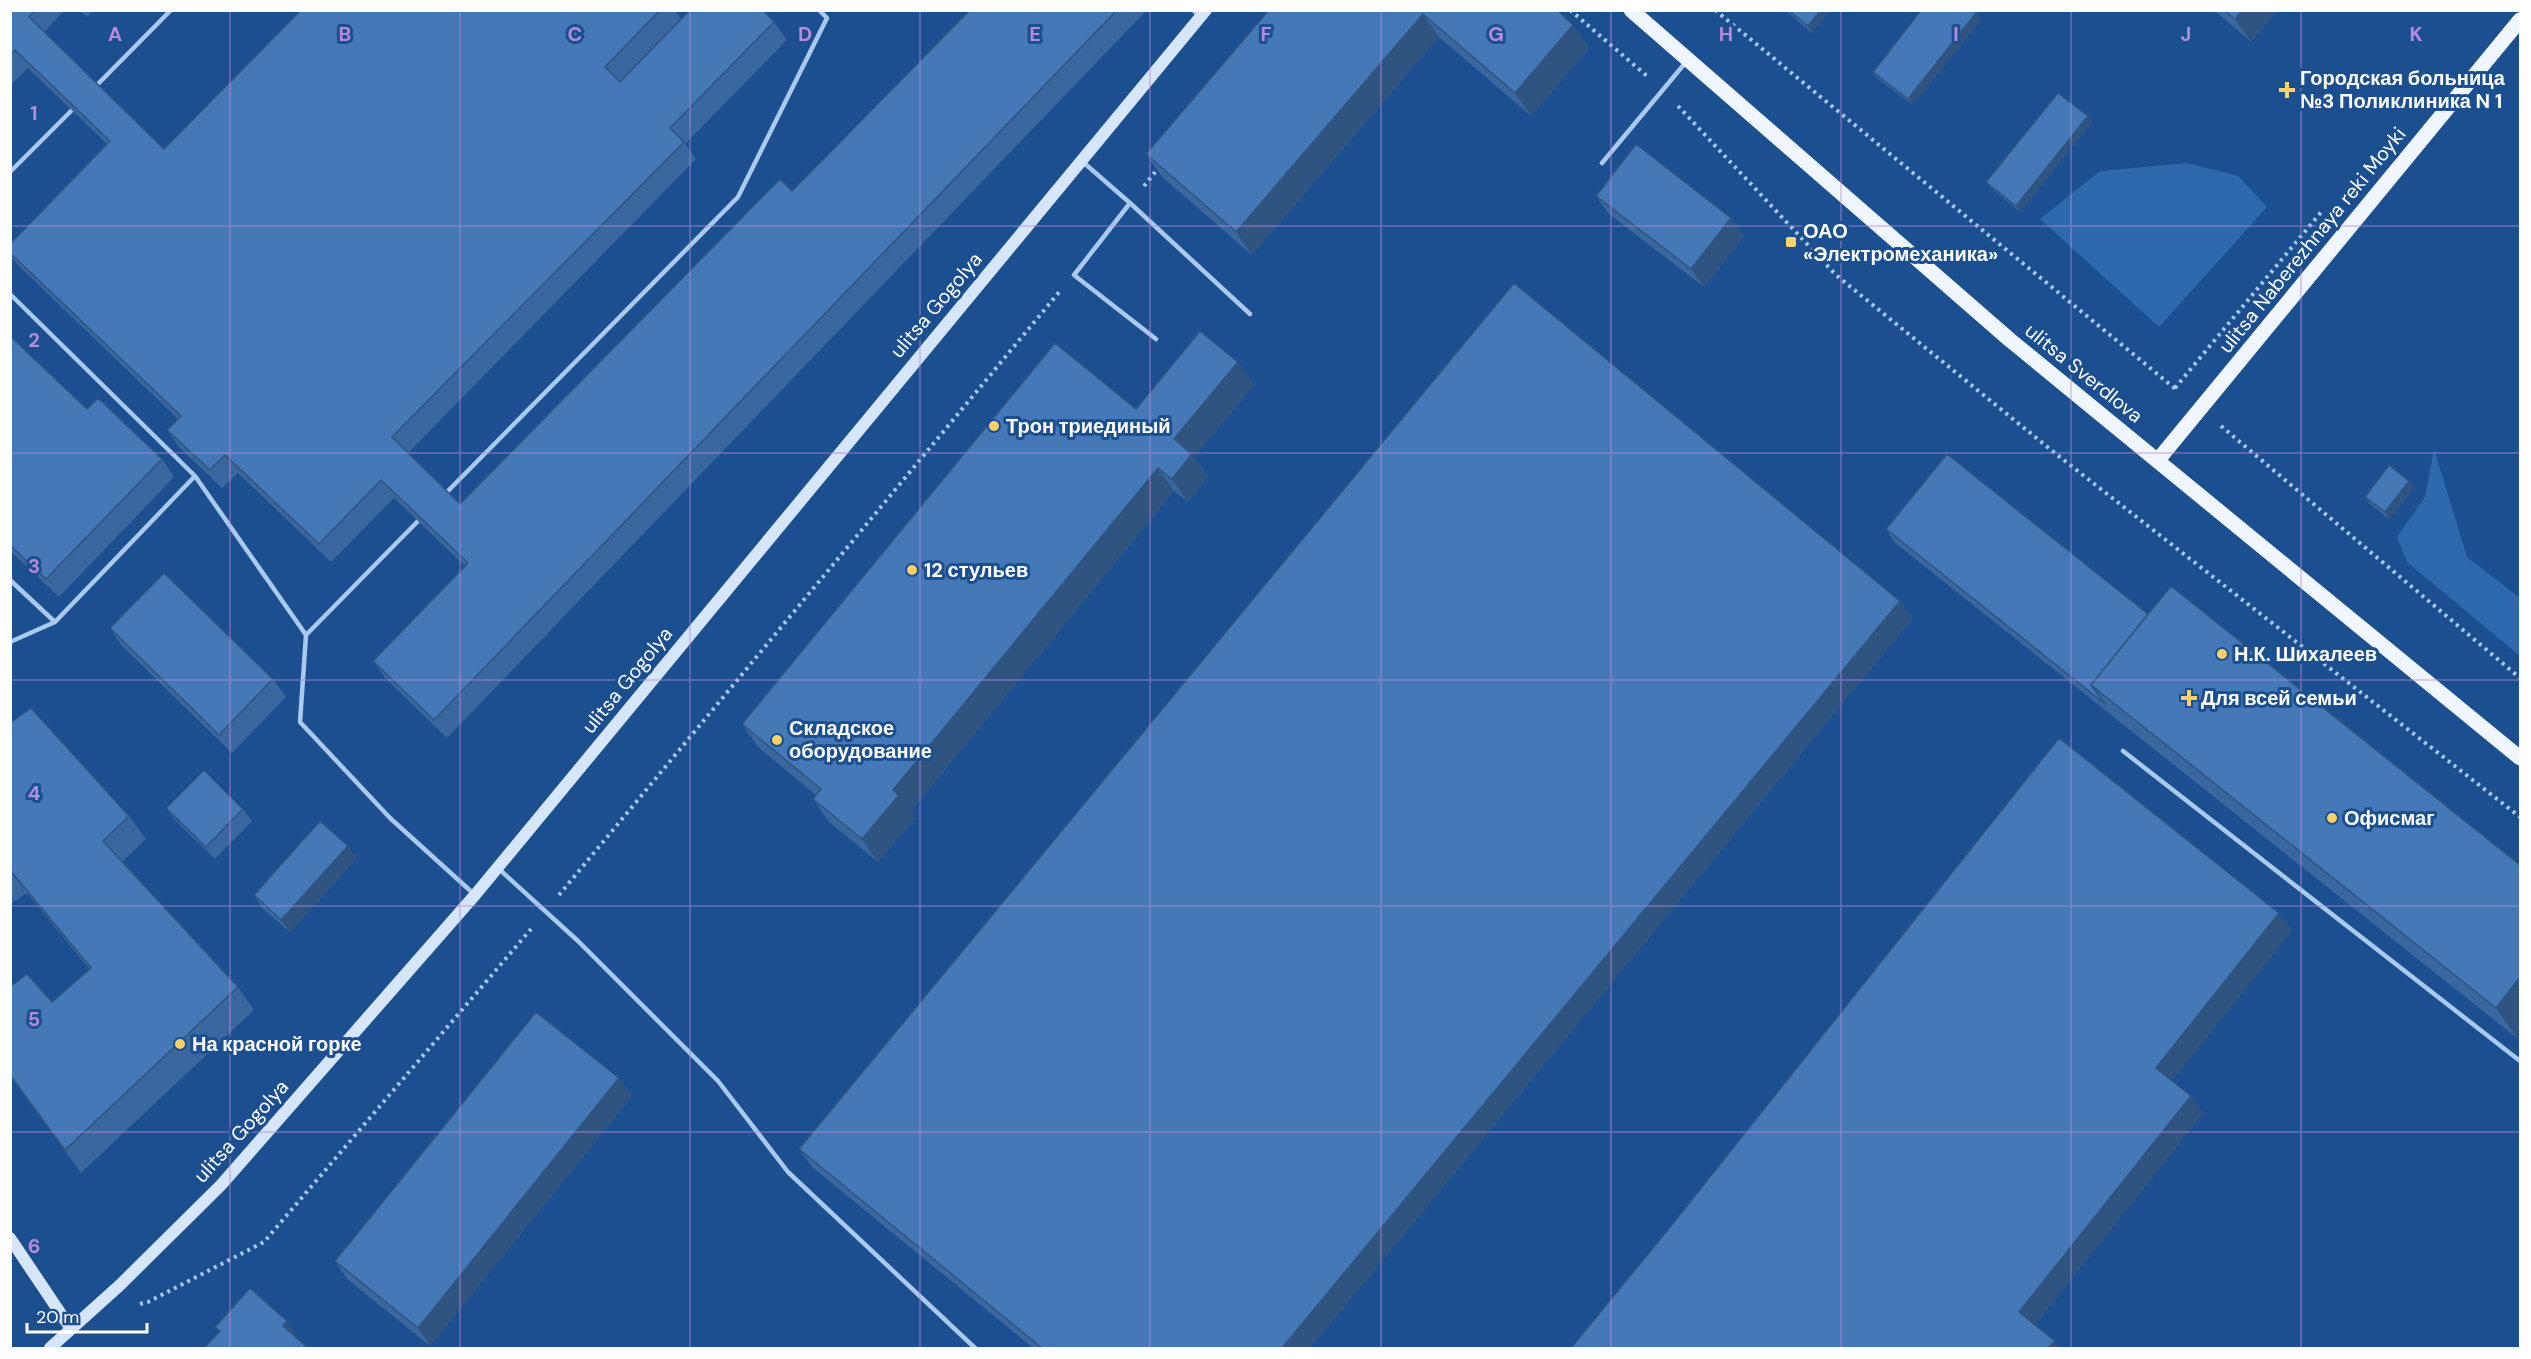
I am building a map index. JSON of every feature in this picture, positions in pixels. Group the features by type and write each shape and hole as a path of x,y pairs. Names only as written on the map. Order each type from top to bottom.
{"main road":[{"name":"ulitsa Sverdlova","path":"1631,10 2010,340 2520,758"},
{"name":"ulitsa Gogolya","path":"50,1348 120,1285 221,1185 475,895 1080,161 1200,12"},
{"name":"ulitsa Naberezhnaya reki Moyki","path":"2158,460 2520,20"},
{"path":"10,1238 72,1329"}],"lane":[{"path":"87,95 171,10"},
{"path":"439,500 738,197 827,18 819,10"},
{"path":"1602,163 1687,60"},
{"path":"10,172 78,104"},
{"path":"1080,161 1130,203 1250,314"},
{"path":"1130,203 1074,275 1156,339"},
{"path":"10,294 195,476 306,635 300,722 390,818 475,895"},
{"path":"10,642 55,622 195,476"},
{"path":"306,635 430,508"},
{"path":"10,580 55,622"},
{"path":"2123,751 2520,1061"},
{"path":"497,867 546,912 718,1082 788,1172 975,1348"}],"path":[{"path":"1570,10 1663,89 1836,275 2056,454 2520,818"},
{"path":"1715,10 2200,409 2520,678"},
{"path":"1130,203 1167,157"},
{"path":"137,1302 141,1304 148,1302 264,1242 546,912 683,743 1074,275"}],"shaded area":[{"path":"2187,163 2238,176 2267,207 2159,327 2040,219 2100,171"},
{"path":"2434,449 2467,557 2520,598 2520,656 2407,562 2397,537 2425,497"}],"building":[{"path":"10,10 35,10 29,17 164,149 301,10 660,10 605,67 620,82 690,10 763,10 774,22 670,128 684,142 392,437 460,504 780,179 792,191 970,10 1117,10 434,720 373,661 468,563 381,480 319,544 225,455 210,470 167,430 181,416 10,253 10,244 110,141 15,50 10,55"},
{"path":"1269,10 1557,10 1573,25 1515,93 1423,14 1236,232 1146,154"},
{"path":"1788,10 1821,10 1808,26"},
{"path":"1921,10 1972,10 1976,13 1908,99 1873,72"},
{"path":"2224,10 2242,10 2235,19"},
{"path":"2058,93 2088,116 2016,206 1986,182"},
{"path":"1636,144 1731,218 1691,269 1596,196"},
{"path":"1514,283 1900,601 1282,1348 1042,1348 799,1149"},
{"path":"1200,331 1238,362 1174,439 1192,454 1172,479 1158,468 893,790 899,795 862,839 813,799 821,789 742,724 1055,343 1136,409"},
{"path":"10,336 87,409 98,398 162,459 46,579 10,545"},
{"path":"1947,454 2148,614 2091,685 2105,704 1886,529"},
{"path":"2389,465 2409,481 2385,512 2365,497"},
{"path":"164,573 273,679 219,735 110,628"},
{"path":"2171,586 2520,865 2520,977 2496,1008 2091,685"},
{"path":"31,708 129,816 103,841 238,987 65,1150 10,1075 10,987 27,974 52,1002 91,968 10,870 10,723"},
{"path":"2059,738 2279,913 2156,1068 2191,1096 2019,1312 2055,1341 2048,1348 1571,1348 1671,1226"},
{"path":"204,770 243,809 206,847 166,808"},
{"path":"320,821 348,846 281,920 254,895"},
{"path":"536,1012 619,1078 418,1328 335,1261"},
{"path":"250,1288 287,1321 283,1326 308,1348 204,1348 220,1331 215,1327"}],"place":[{"name":"Городская больница №3 Поликлиника N 1","path":"2287,90"},
{"name":"ОАО «Электромеханика»","path":"1791,242"},
{"name":"Трон триединый","path":"994,426"},
{"name":"12 стульев","path":"912,570"},
{"name":"Н.К. Шихалеев","path":"2222,654"},
{"name":"Для всей семьи","path":"2189,698"},
{"name":"Складское оборудование","path":"777,740"},
{"name":"Офисмаг","path":"2332,818"},
{"name":"На красной горке","path":"180,1044"}]}
